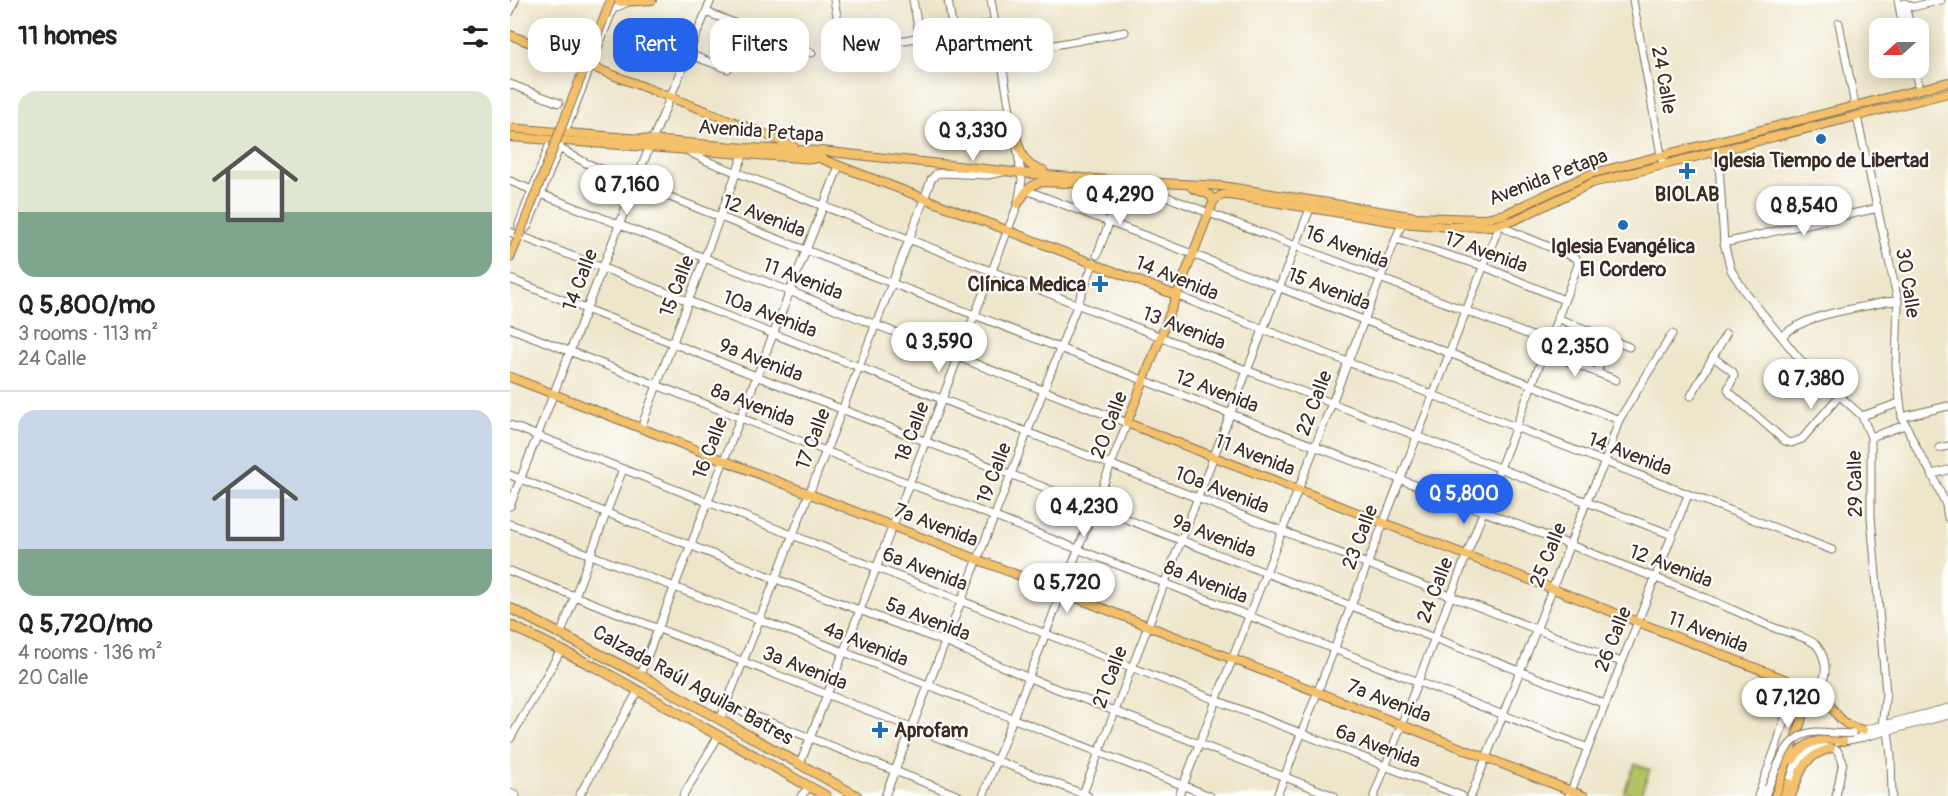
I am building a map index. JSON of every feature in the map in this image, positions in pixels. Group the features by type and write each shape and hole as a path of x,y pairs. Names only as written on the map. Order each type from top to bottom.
{"highway":[{"name":"Calzada Raúl Aguilar Batres","path":"510,608 640,675 857,796"},
{"name":"Calzada Raúl Aguilar Batres","path":"510,625 719,735 817,792"}],"main road":[{"path":"510,258 514,234 613,0 622,3 652,0"},
{"name":"14 Avenida","path":"510,35 528,42"},
{"name":"14 Avenida","path":"601,71 671,97 838,166 1008,230 1095,259 1178,296"},
{"name":"Avenida Petapa","path":"510,137 551,141 560,145 686,150 800,150 1121,185 1135,182 1222,186 1402,224 1462,227 1503,224 1592,183 1662,160 1948,82"},
{"path":"1919,89 1934,96"},
{"name":"Avenida Petapa","path":"1214,200 1222,195 1230,195 1416,217 1452,220 1492,218 1590,174 1715,152 1948,93"},
{"path":"1012,125 1025,160 1032,168 1104,174 1121,185"},
{"name":"Avenida Petapa","path":"510,128 653,139 821,159"},
{"path":"745,151 751,129"},
{"path":"1018,204 1026,190 1035,183 1121,185"},
{"path":"1185,186 1208,194 1214,200"},
{"name":"20 Calle","path":"1127,423 1214,200"},
{"name":"7a Avenida","path":"510,378 1487,757 1570,794 1584,796"},
{"name":"11 Avenida","path":"1127,423 1792,682 1812,687"},
{"path":"1775,796 1787,767 1803,714 1802,690 1792,682"},
{"path":"1812,687 1824,696 1844,724 1863,730"},
{"path":"1787,767 1791,764 1797,751 1806,744 1829,740 1843,741"},
{"path":"1791,796 1806,761 1814,754 1831,748"},
{"path":"1784,796 1789,783"}],"street":[{"path":"510,12 515,0"},
{"path":"601,19 607,0"},
{"name":"14 Calle","path":"698,30 711,0"},
{"path":"834,0 845,48 852,50 913,39"},
{"path":"913,0 916,18"},
{"path":"948,0 951,18"},
{"name":"18 Calle","path":"991,0 994,18"},
{"name":"24 Calle","path":"1633,0 1662,160"},
{"path":"1898,0 1901,18"},
{"path":"1905,2 1913,7 1941,0"},
{"path":"601,34 613,9 629,2"},
{"path":"1905,2 1908,18"},
{"path":"706,12 812,53"},
{"path":"1839,23 1855,106"},
{"path":"1053,45 1125,32"},
{"path":"561,132 584,72"},
{"name":"14 Calle","path":"510,506 635,183 681,72"},
{"name":"18 Calle","path":"800,764 1018,204 1022,188 1022,173 1003,72"},
{"path":"1916,78 1919,89"},
{"path":"510,84 559,103"},
{"name":"30 Calle","path":"1857,117 1898,301 1896,367 1899,404 1905,425 1932,474 1946,506 1948,518"},
{"path":"514,234 551,141"},
{"path":"514,234 528,226 560,145"},
{"name":"12 Avenida","path":"560,145 586,163 720,217 1655,578 1813,642 1819,648 1826,670 1822,682 1812,687"},
{"name":"13 Avenida","path":"686,150 737,173 1672,535"},
{"name":"15 Calle","path":"641,428 745,151"},
{"name":"29 Calle","path":"1715,152 1719,164 1724,243 1727,259 1735,277 1760,312 1802,362 1862,416 1871,437 1871,517 1886,693 1885,728 1891,756 1892,796"},
{"name":"16 Calle","path":"640,675 838,166"},
{"name":"Avenida Petapa","path":"940,173 987,176 1008,171"},
{"name":"17 Calle","path":"720,720 924,197 931,180 940,173"},
{"path":"510,181 532,190"},
{"name":"16 Avenida","path":"1135,182 1548,342"},
{"name":"19 Calle","path":"885,796 1095,259 1121,185"},
{"name":"15 Avenida","path":"1026,190 1619,420"},
{"name":"11 Avenida","path":"541,194 1127,423"},
{"name":"21 Calle","path":"1084,795 1180,540 1312,205"},
{"path":"1724,243 1878,208"},
{"name":"22 Calle","path":"1179,796 1402,224"},
{"name":"24 Calle","path":"1374,796 1576,273 1578,261 1511,231 1503,224"},
{"name":"23 Calle","path":"1277,796 1483,266 1503,224"},
{"name":"10a Avenida","path":"514,234 1621,662"},
{"name":"17 Avenida","path":"1396,239 1483,266 1564,300"},
{"name":"9a Avenida","path":"510,279 1605,704"},
{"name":"14 Avenida","path":"1178,296 1832,550"},
{"path":"1782,336 1807,321 1885,302 1898,301"},
{"path":"1557,318 1629,347"},
{"name":"8a Avenida","path":"510,328 1588,748"},
{"name":"25 Calle","path":"1472,796 1586,503 1605,462 1619,420 1672,334"},
{"path":"1690,396 1726,334"},
{"path":"1597,373 1608,340"},
{"path":"1544,352 1616,380"},
{"path":"1713,357 1733,372 1733,380 1728,389 1730,393 1785,441 1791,443 1802,440 1840,395"},
{"path":"1862,416 1899,404"},
{"path":"1902,417 1948,406"},
{"name":"20 Calle","path":"983,796 1127,423"},
{"name":"6a Avenida","path":"510,425 1462,796"},
{"path":"1871,437 1905,425"},
{"path":"1940,448 1948,446"},
{"path":"561,633 623,469"},
{"path":"1932,474 1948,470"},
{"name":"5a Avenida","path":"510,475 945,642 1029,678 1335,796"},
{"name":"26 Calle","path":"1570,794 1688,495"},
{"name":"4a Avenida","path":"510,524 1210,796"},
{"name":"3a Avenida","path":"510,571 1084,795"},
{"path":"510,739 561,650"},
{"path":"1758,796 1778,744 1791,698 1795,691 1802,690"},
{"path":"579,796 638,691"},
{"path":"726,705 959,796"},
{"path":"1789,783 1796,761 1805,750 1818,745 1843,741 1948,708"},
{"path":"1767,792 1785,749 1800,736 1818,732 1852,733 1948,715"},
{"path":"683,796 719,735"},
{"path":"1789,783 1806,753 1823,747 1831,748 1840,752 1843,762 1836,796"},
{"path":"801,796 817,792"},
{"path":"510,793 516,796"}],"green space":[{"path":"1635,764 1650,770 1640,796 1624,792"}],"place":[{"name":"Iglesia Tiempo de Libertad","path":"1821,139"},
{"name":"BIOLAB","path":"1687,171"},
{"name":"Iglesia Evangélica El Cordero","path":"1623,225"},
{"name":"Clínica Medica","path":"1100,284"},
{"name":"Aprofam","path":"880,730"}]}
